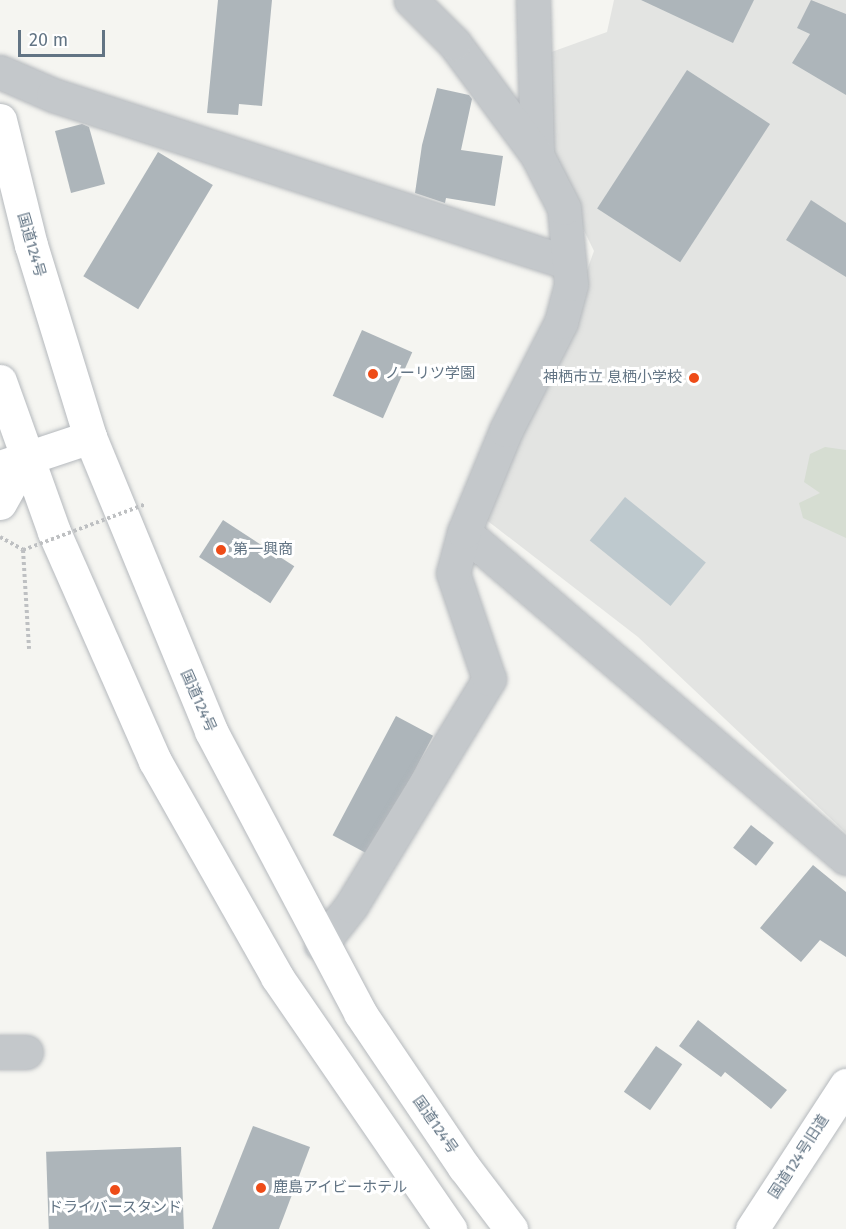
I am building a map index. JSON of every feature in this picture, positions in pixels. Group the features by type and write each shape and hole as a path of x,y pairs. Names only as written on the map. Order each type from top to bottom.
{"main road":[{"name":"国道124号","path":"0,120 31,245 90,437 211,731 321,944 405,1082 511,1229"},
{"path":"0,381 12,463 155,761 218,878 276,977 450,1229"},
{"path":"12,463 90,437"},
{"path":"0,503 12,463"},
{"name":"国道124号旧道","path":"752,1229 846,1085"}],"street":[{"path":"321,944 351,906 489,679 453,573 464,532 506,430 561,322 570,285 564,208 537,155 454,43 411,0"},
{"path":"533,0 537,155"},
{"path":"0,72 53,95 569,263"},
{"path":"464,532 846,858"}],"path":[{"path":"0,537 23,550 146,504"},
{"path":"23,550 29,650"}],"shaded area":[{"name":"神栖市立 息栖小学校","path":"614,0 846,0 846,833 638,637 480,515 569,320 594,251 546,153 546,54 607,32"},
{"path":"825,447 846,450 846,538 803,518 799,503 820,493 804,482 810,454"},
{"path":"625,497 706,562 671,606 590,541"}],"building":[{"path":"218,0 272,0 262,106 239,104 238,115 207,113"},
{"path":"641,0 754,0 733,43"},
{"path":"811,0 846,14 846,95 792,63 810,34 797,28"},
{"path":"687,70 770,124 680,262 597,208"},
{"path":"437,88 469,95 472,99 461,150 503,156 495,206 446,198 445,203 415,193 422,145"},
{"path":"82,124 89,127 105,184 71,193 55,131"},
{"path":"158,152 213,185 138,309 83,276"},
{"path":"811,200 846,223 846,277 786,240"},
{"name":"ノーリツ学園","path":"362,330 412,352 383,418 333,396"},
{"path":"223,520 294,566 270,603 199,557"},
{"path":"396,716 433,736 370,855 333,835"},
{"path":"751,825 774,843 756,866 733,848"},
{"path":"813,865 846,892 846,957 820,940 801,962 760,928"},
{"path":"698,1020 787,1090 771,1109 725,1072 721,1077 679,1046"},
{"path":"656,1046 682,1064 650,1110 624,1092"},
{"name":"鹿島アイビーホテル","path":"253,1126 310,1147 279,1229 212,1229"},
{"name":"ドライバースタンド","path":"181,1147 184,1229 49,1229 46,1152"}],"place":[{"name":"ノーリツ学園","path":"373,374"},
{"name":"神栖市立 息栖小学校","path":"694,378"},
{"name":"第一興商","path":"221,550"},
{"name":"鹿島アイビーホテル","path":"261,1188"},
{"name":"ドライバースタンド","path":"115,1190"}]}
